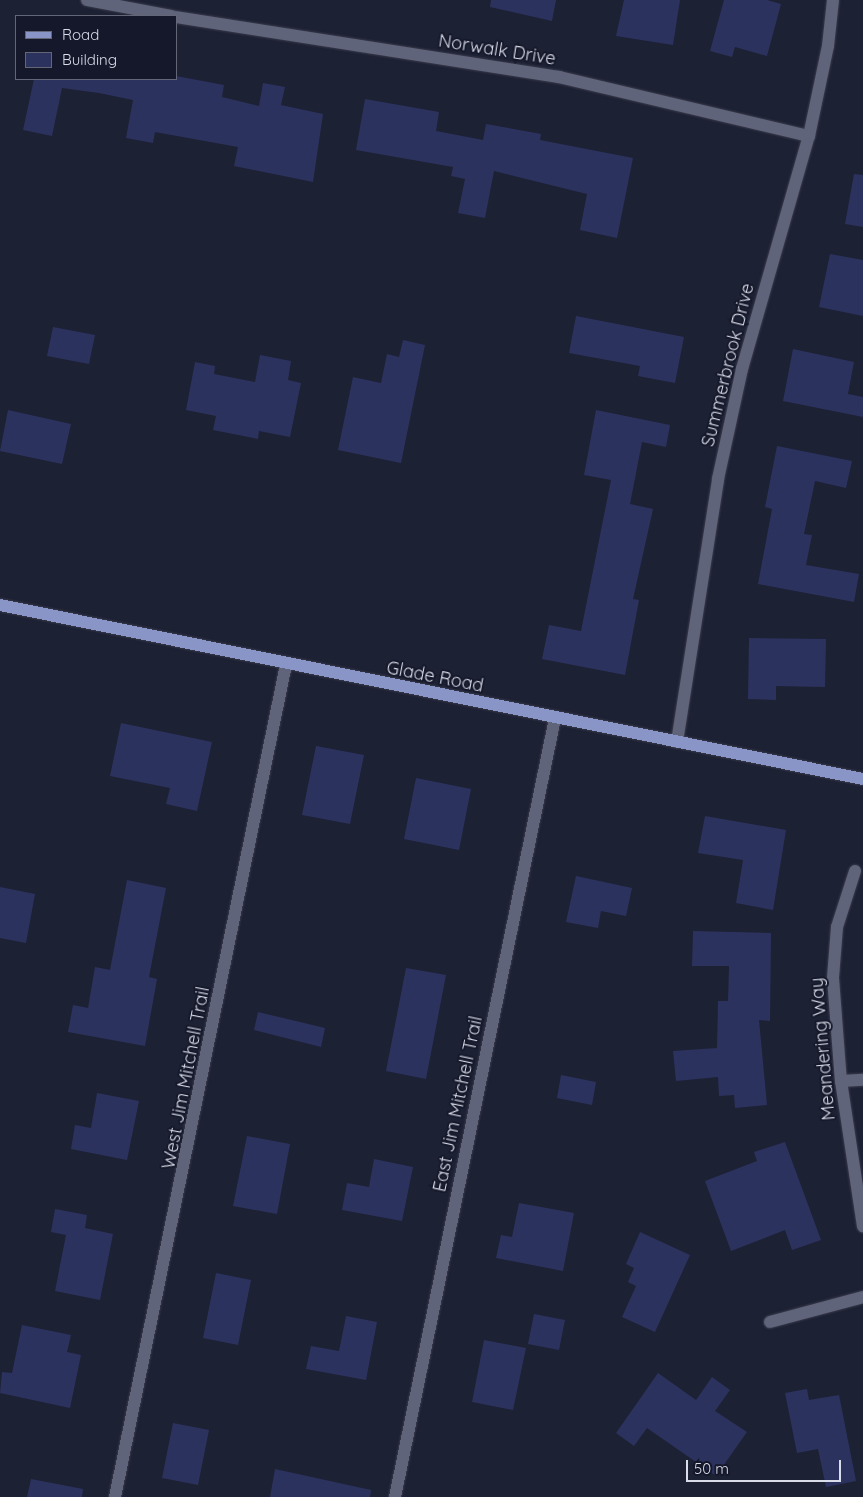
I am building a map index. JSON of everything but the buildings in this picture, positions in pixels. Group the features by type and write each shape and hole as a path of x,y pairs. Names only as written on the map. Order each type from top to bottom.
{"main road":[{"name":"Glade Road","path":"0,605 286,665 863,779"}],"street":[{"path":"87,0 167,15"},
{"name":"Summerbrook Drive","path":"677,742 732,415 809,136 828,46 834,0"},
{"name":"Norwalk Drive","path":"178,17 559,77 809,136"},
{"name":"West Jim Mitchell Trail","path":"115,1497 286,665"},
{"name":"East Jim Mitchell Trail","path":"396,1497 555,718"},
{"name":"Meandering Way","path":"855,871 837,927 833,978 840,1081 863,1226"},
{"path":"840,1081 863,1080"},
{"path":"770,1322 863,1297"}]}
